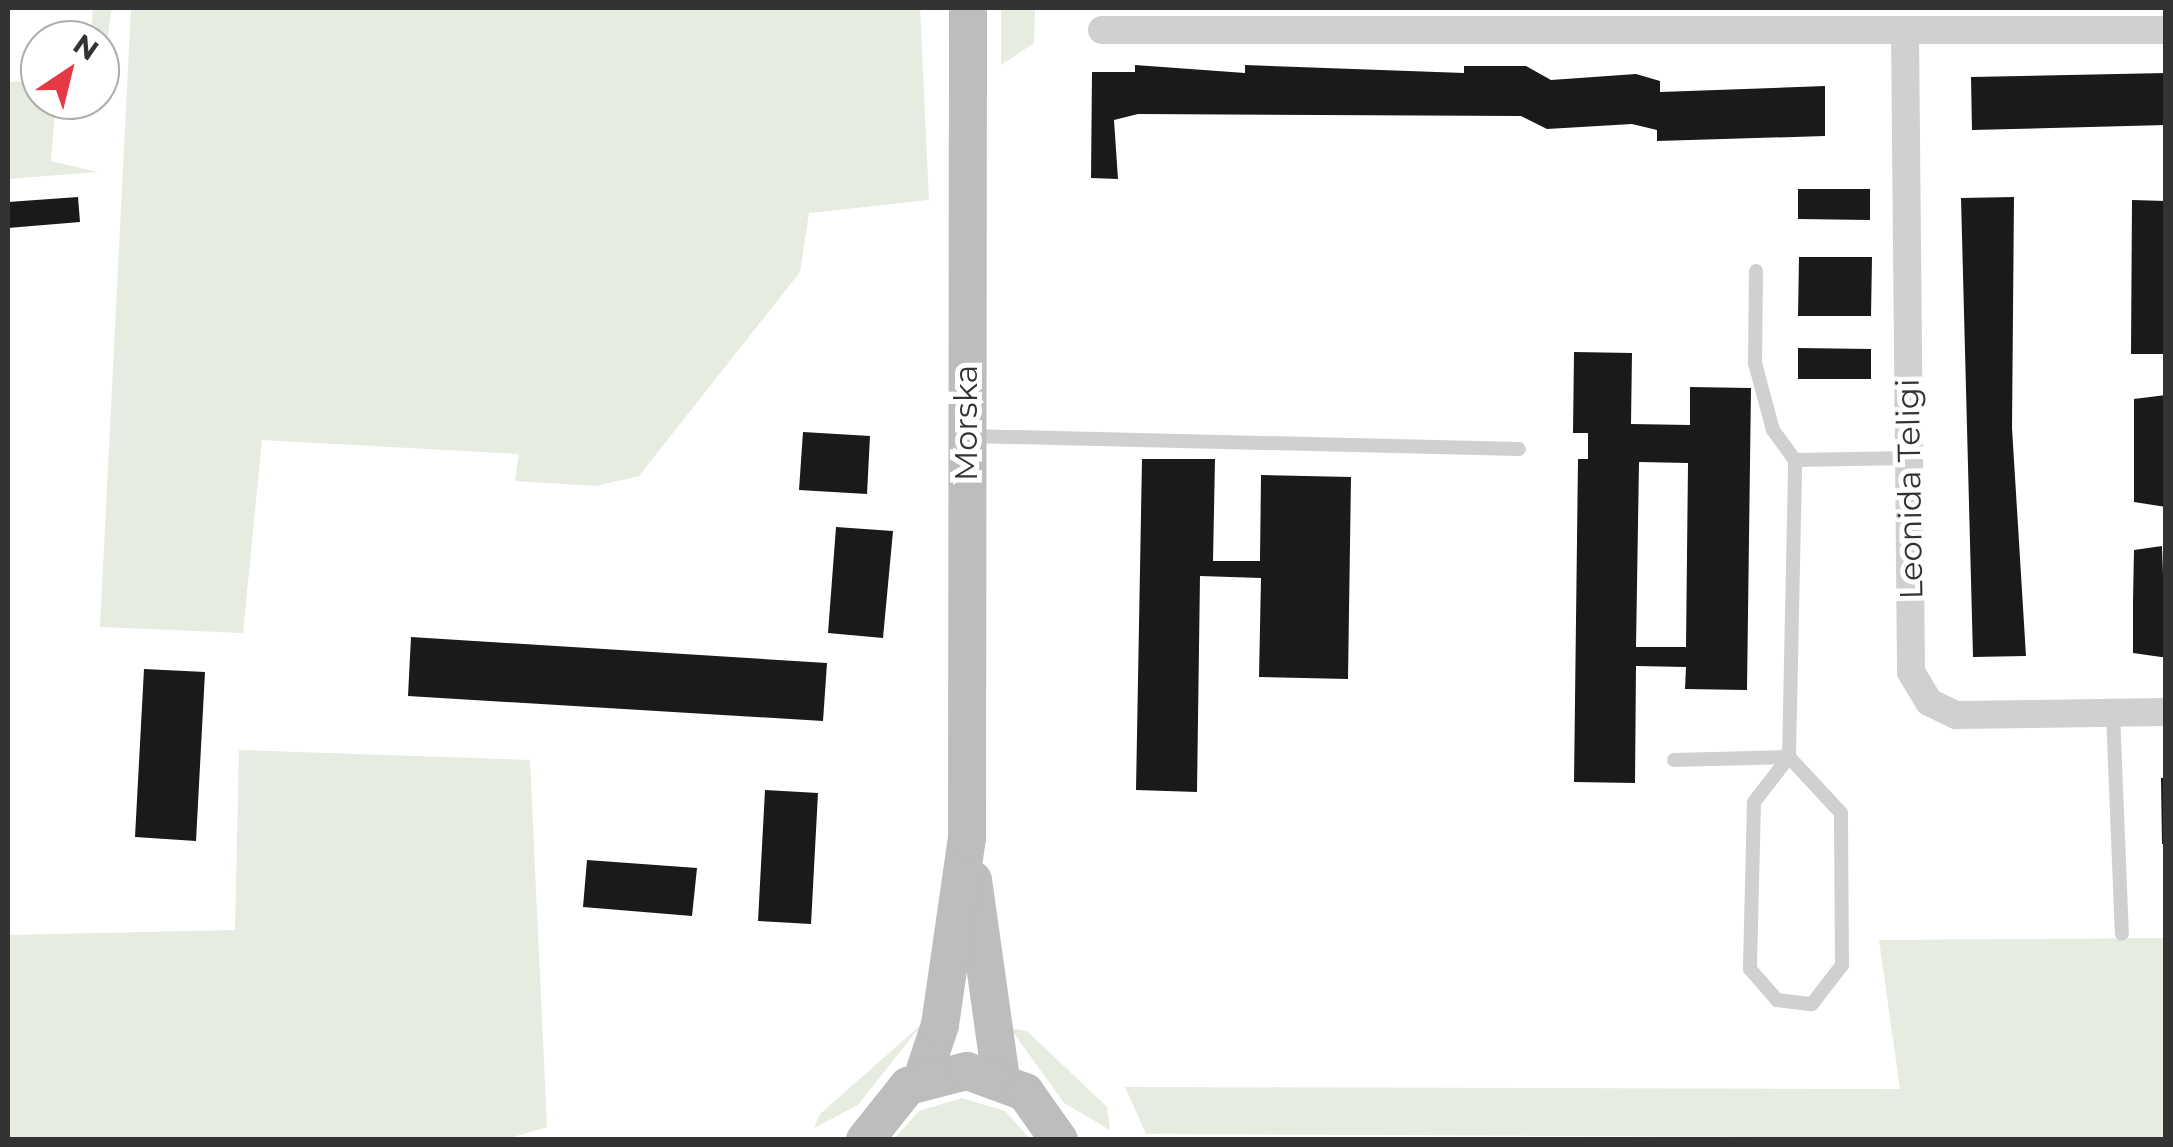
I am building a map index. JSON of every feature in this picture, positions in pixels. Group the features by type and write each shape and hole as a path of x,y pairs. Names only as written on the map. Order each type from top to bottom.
{"main road":[{"name":"Morska","path":"968,8 967,838 1001,1079"},
{"name":"Morska","path":"922,1079 940,1025 967,838"},
{"path":"861,1138 883,1107 922,1079 966,1071 1001,1079 1032,1098 1064,1138"}],"street":[{"path":"1102,30 1716,20 1905,32 2166,30"},
{"name":"Leonida Teligi","path":"1905,32 1909,458 1918,689 1956,716 2166,712"}],"lane":[{"path":"1674,760 1789,757 1833,798 1841,851 1839,979 1812,1004 1792,1005 1762,991 1750,969 1754,802 1789,757 1795,460 1773,430 1755,363 1756,271"},
{"path":"966,436 1519,449"},
{"path":"1795,460 1909,458"},
{"path":"2113,713 2122,934"}],"shaded area":[{"path":"93,8 112,8 110,20 92,20"},
{"path":"131,8 920,8 929,200 809,213 800,272 639,476 596,486 515,481 519,454 262,440 243,633 100,627"},
{"path":"1001,8 1035,8 1034,43 1001,65"},
{"path":"20,81 20,120 54,120 51,161 97,172 8,179 8,82"},
{"path":"239,750 530,760 547,1127 503,1140 8,1139 8,935 235,930"},
{"path":"2165,938 2165,1139 1146,1134 1125,1087 1900,1089 1879,940"},
{"path":"922,1024 858,1105 814,1128 820,1114"},
{"path":"1010,1028 1027,1031 1107,1107 1110,1130 1064,1103"},
{"path":"962,1098 1005,1111 1030,1139 894,1139 919,1111"}],"building":[{"path":"1135,65 1245,73 1245,65 1464,73 1464,66 1526,66 1551,80 1636,74 1660,81 1660,92 1825,86 1825,136 1657,141 1657,130 1632,124 1547,129 1521,116 1138,114 1114,120 1118,179 1091,178 1092,72 1135,72"},
{"path":"2166,73 2166,125 1972,130 1971,77"},
{"path":"1798,189 1870,189 1870,220 1798,219"},
{"path":"78,197 80,222 8,228 8,202"},
{"path":"2014,197 2012,428 2026,656 1973,657 1961,198"},
{"path":"2132,200 2166,201 2166,354 2131,354"},
{"path":"1799,257 1872,257 1871,316 1798,316"},
{"path":"1798,348 1871,349 1871,379 1798,379"},
{"path":"1574,352 1632,353 1631,424 1690,425 1690,387 1751,388 1747,690 1685,689 1686,667 1636,666 1635,783 1574,782 1578,459 1588,459 1588,433 1573,433","holes":["1639,462 1688,463 1686,647 1636,647"]},
{"path":"2166,395 2166,507 2134,502 2134,399"},
{"path":"803,432 870,436 867,494 799,490"},
{"path":"1142,459 1215,459 1213,561 1260,561 1261,475 1351,477 1348,679 1259,677 1261,578 1200,576 1197,792 1136,790"},
{"path":"836,527 893,531 883,638 828,633"},
{"path":"2162,546 2166,657 2133,653 2134,550"},
{"path":"411,637 827,663 823,721 408,696"},
{"path":"144,669 205,672 196,841 135,837"},
{"path":"2161,778 2166,778 2166,844 2162,844"},
{"path":"765,790 818,793 811,924 758,921"},
{"path":"587,860 697,868 692,916 583,907"}]}
